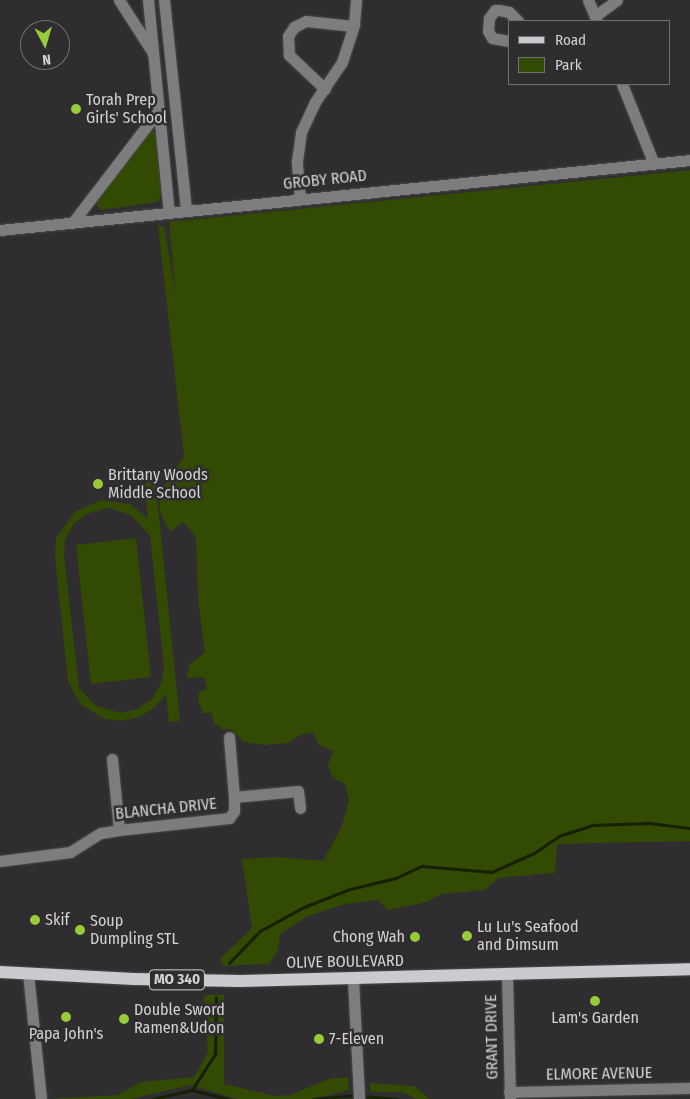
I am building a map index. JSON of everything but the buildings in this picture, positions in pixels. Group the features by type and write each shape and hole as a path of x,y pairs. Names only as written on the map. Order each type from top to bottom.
{"main road":[{"name":"OLIVE BOULEVARD","path":"0,972 134,980 353,979 690,969"}],"street":[{"path":"118,0 154,55"},
{"path":"148,0 169,213"},
{"path":"164,0 186,211"},
{"path":"300,199 296,161 301,132 342,62 353,26 356,0"},
{"path":"588,0 596,19 617,0"},
{"path":"508,41 497,41 489,35 487,24 493,5 509,12 517,20"},
{"path":"325,89 289,55 287,45 290,31 297,24 310,21 353,26"},
{"path":"154,55 169,52"},
{"path":"622,85 654,164"},
{"path":"73,222 159,110"},
{"name":"GROBY ROAD","path":"0,230 690,160"},
{"path":"229,737 234,798 298,791 300,808"},
{"path":"112,759 119,830"},
{"name":"BLANCHA DRIVE","path":"0,861 70,852 101,833 224,819 234,811 234,798"},
{"path":"28,973 41,1098"},
{"name":"GRANT DRIVE","path":"507,974 509,1096"},
{"path":"353,979 359,1099"},
{"name":"ELMORE AVENUE","path":"509,1096 690,1088"}],"green space":[{"path":"150,130 155,132 161,195 158,202 100,210 95,201"},
{"path":"690,170 690,841 557,844 555,873 498,878 485,890 441,894 427,902 388,910 378,900 344,904 306,917 280,934 278,950 269,964 224,966 220,959 252,928 242,859 275,857 323,861 342,826 349,799 345,784 333,778 328,766 333,751 319,745 314,733 302,734 288,743 264,745 244,742 231,729 221,730 220,726 214,724 212,713 203,713 198,700 199,692 207,689 204,677 187,678 189,665 205,652 198,600 196,537 183,522 171,531 166,526 160,511 160,492 184,456 158,226 164,226 176,295 169,222"},
{"path":"155,478 180,721 169,722 166,694 154,708 139,717 121,721 105,719 81,705 68,682 55,557 56,538 75,512 101,500 130,504 148,519 144,479","holes":["108,508 131,515 150,536 164,667 161,684 152,699 137,709 121,713 96,706 79,688 64,555 65,540 73,525 86,514"]},
{"path":"136,538 151,677 91,684 76,545"},
{"path":"204,995 224,995 224,1084 275,1096 290,1095 329,1079 348,1077 349,1090 313,1099 237,1099 191,1085 130,1099 48,1099 118,1095 141,1082 194,1077 208,1052"},
{"path":"370,1083 414,1086 430,1099 416,1099 403,1092 370,1092"}],"waterway":[{"path":"229,963 260,931 304,907 350,889 396,878 422,866 492,872 534,853 559,836 593,825 649,823 690,828"},
{"path":"192,1090 215,1054 216,998"},
{"path":"153,1099 192,1090 227,1099"},
{"path":"313,1099 356,1095"},
{"path":"362,1096 397,1099"}],"place":[{"name":"Torah Prep Girls' School","path":"76,109"},
{"name":"Brittany Woods Middle School","path":"98,484"},
{"name":"Skif","path":"35,920"},
{"name":"Soup Dumpling STL","path":"80,930"},
{"name":"Lu Lu's Seafood and Dimsum","path":"467,936"},
{"name":"Chong Wah","path":"415,937"},
{"name":"Lam's Garden","path":"595,1001"},
{"name":"Papa John's","path":"66,1017"},
{"name":"Double Sword Ramen&Udon","path":"124,1019"},
{"name":"7-Eleven","path":"319,1039"}]}
